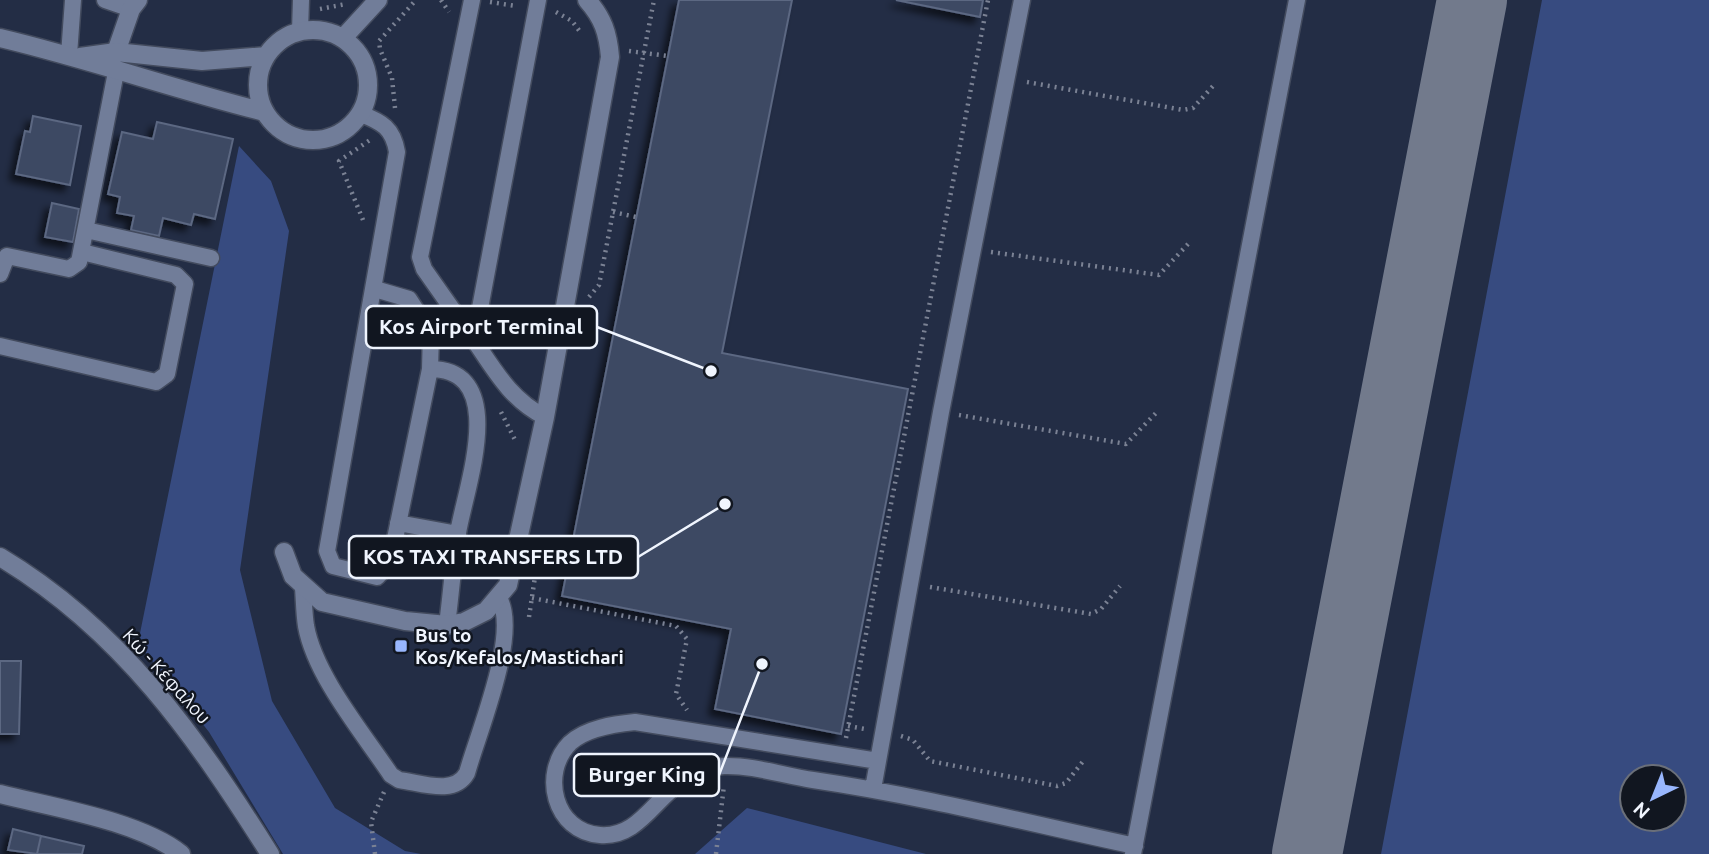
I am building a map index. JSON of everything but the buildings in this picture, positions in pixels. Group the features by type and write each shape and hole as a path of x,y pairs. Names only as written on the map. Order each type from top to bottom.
{"street":[{"path":"343,38 378,0"},
{"path":"284,552 293,576 322,603 347,610 447,625 475,617 499,598 508,585 545,417 610,57 608,34 598,13 587,0"},
{"path":"116,52 135,5"},
{"path":"300,15 343,38 363,59 368,72 369,86 361,114 341,134 313,141 285,133 265,112 258,84 265,56 286,36 300,15"},
{"path":"1,41 75,56 116,72 265,112"},
{"path":"75,56 116,52 202,61 265,56"},
{"name":"Κώ - Κέφαλου","path":"0,557 93,627 155,689 202,747 270,854"},
{"path":"0,794 89,816 147,836 181,854"}],"lane":[{"path":"73,0 75,56"},
{"path":"105,0 135,5"},
{"path":"472,0 420,257 424,269 510,392 523,406 545,417"},
{"path":"474,340 538,0"},
{"path":"873,789 941,412 1022,0"},
{"path":"878,761 635,722 592,731 571,742 557,761 552,781 556,801 569,820 583,831 598,835 614,835 643,819 668,790 682,779 725,766 873,789 1134,850 1297,0"},
{"path":"0,274 7,256 69,269 79,262 116,72"},
{"path":"361,114 384,123 395,137 397,152 328,559 333,566 377,577 390,563 430,369 431,333 409,299 375,289"},
{"path":"86,230 211,258"},
{"path":"0,346 156,382 163,380 167,374 185,284 176,275 82,252"},
{"path":"430,369 447,369 458,376 477,408 479,427 458,534 447,625"},
{"path":"398,523 458,534"},
{"path":"303,588 307,628 317,656 339,697 391,775 399,780 452,787 461,783 503,654 504,606 499,598"}],"path":[{"path":"397,109 392,102 392,78 378,45 416,0"},
{"path":"585,307 599,285 654,0"},
{"path":"843,755 988,0"},
{"path":"300,15 356,2"},
{"path":"974,74 1183,110 1193,108 1214,85"},
{"path":"364,223 339,161 372,139 377,139"},
{"path":"613,212 636,217"},
{"path":"941,244 1159,275 1165,272 1189,243"},
{"path":"910,407 1126,444 1156,413"},
{"path":"529,617 536,567"},
{"path":"877,578 1091,614 1101,610 1119,586"},
{"path":"532,598 676,626 687,639 676,694 687,710 700,713"},
{"path":"848,726 913,740 930,761 1057,786 1066,783 1084,760"},
{"path":"716,854 725,766"},
{"path":"374,854 371,822 391,775"}],"shaded area":[{"path":"1542,0 1709,0 1709,854 1381,854"},
{"path":"239,146 271,181 289,231 240,570 272,701 335,808 405,851 421,854 283,854 209,732 138,643"},
{"path":"747,808 926,854 695,854"}],"taxiway":[{"path":"1307,854 1472,0"}],"place":[{"name":"Kos Airport Terminal","path":"711,371"},
{"name":"KOS TAXI TRANSFERS LTD","path":"725,504"},
{"name":"Bus to Kos/Kefalos/Mastichari","path":"401,646"},
{"name":"Burger King","path":"762,664"}]}
